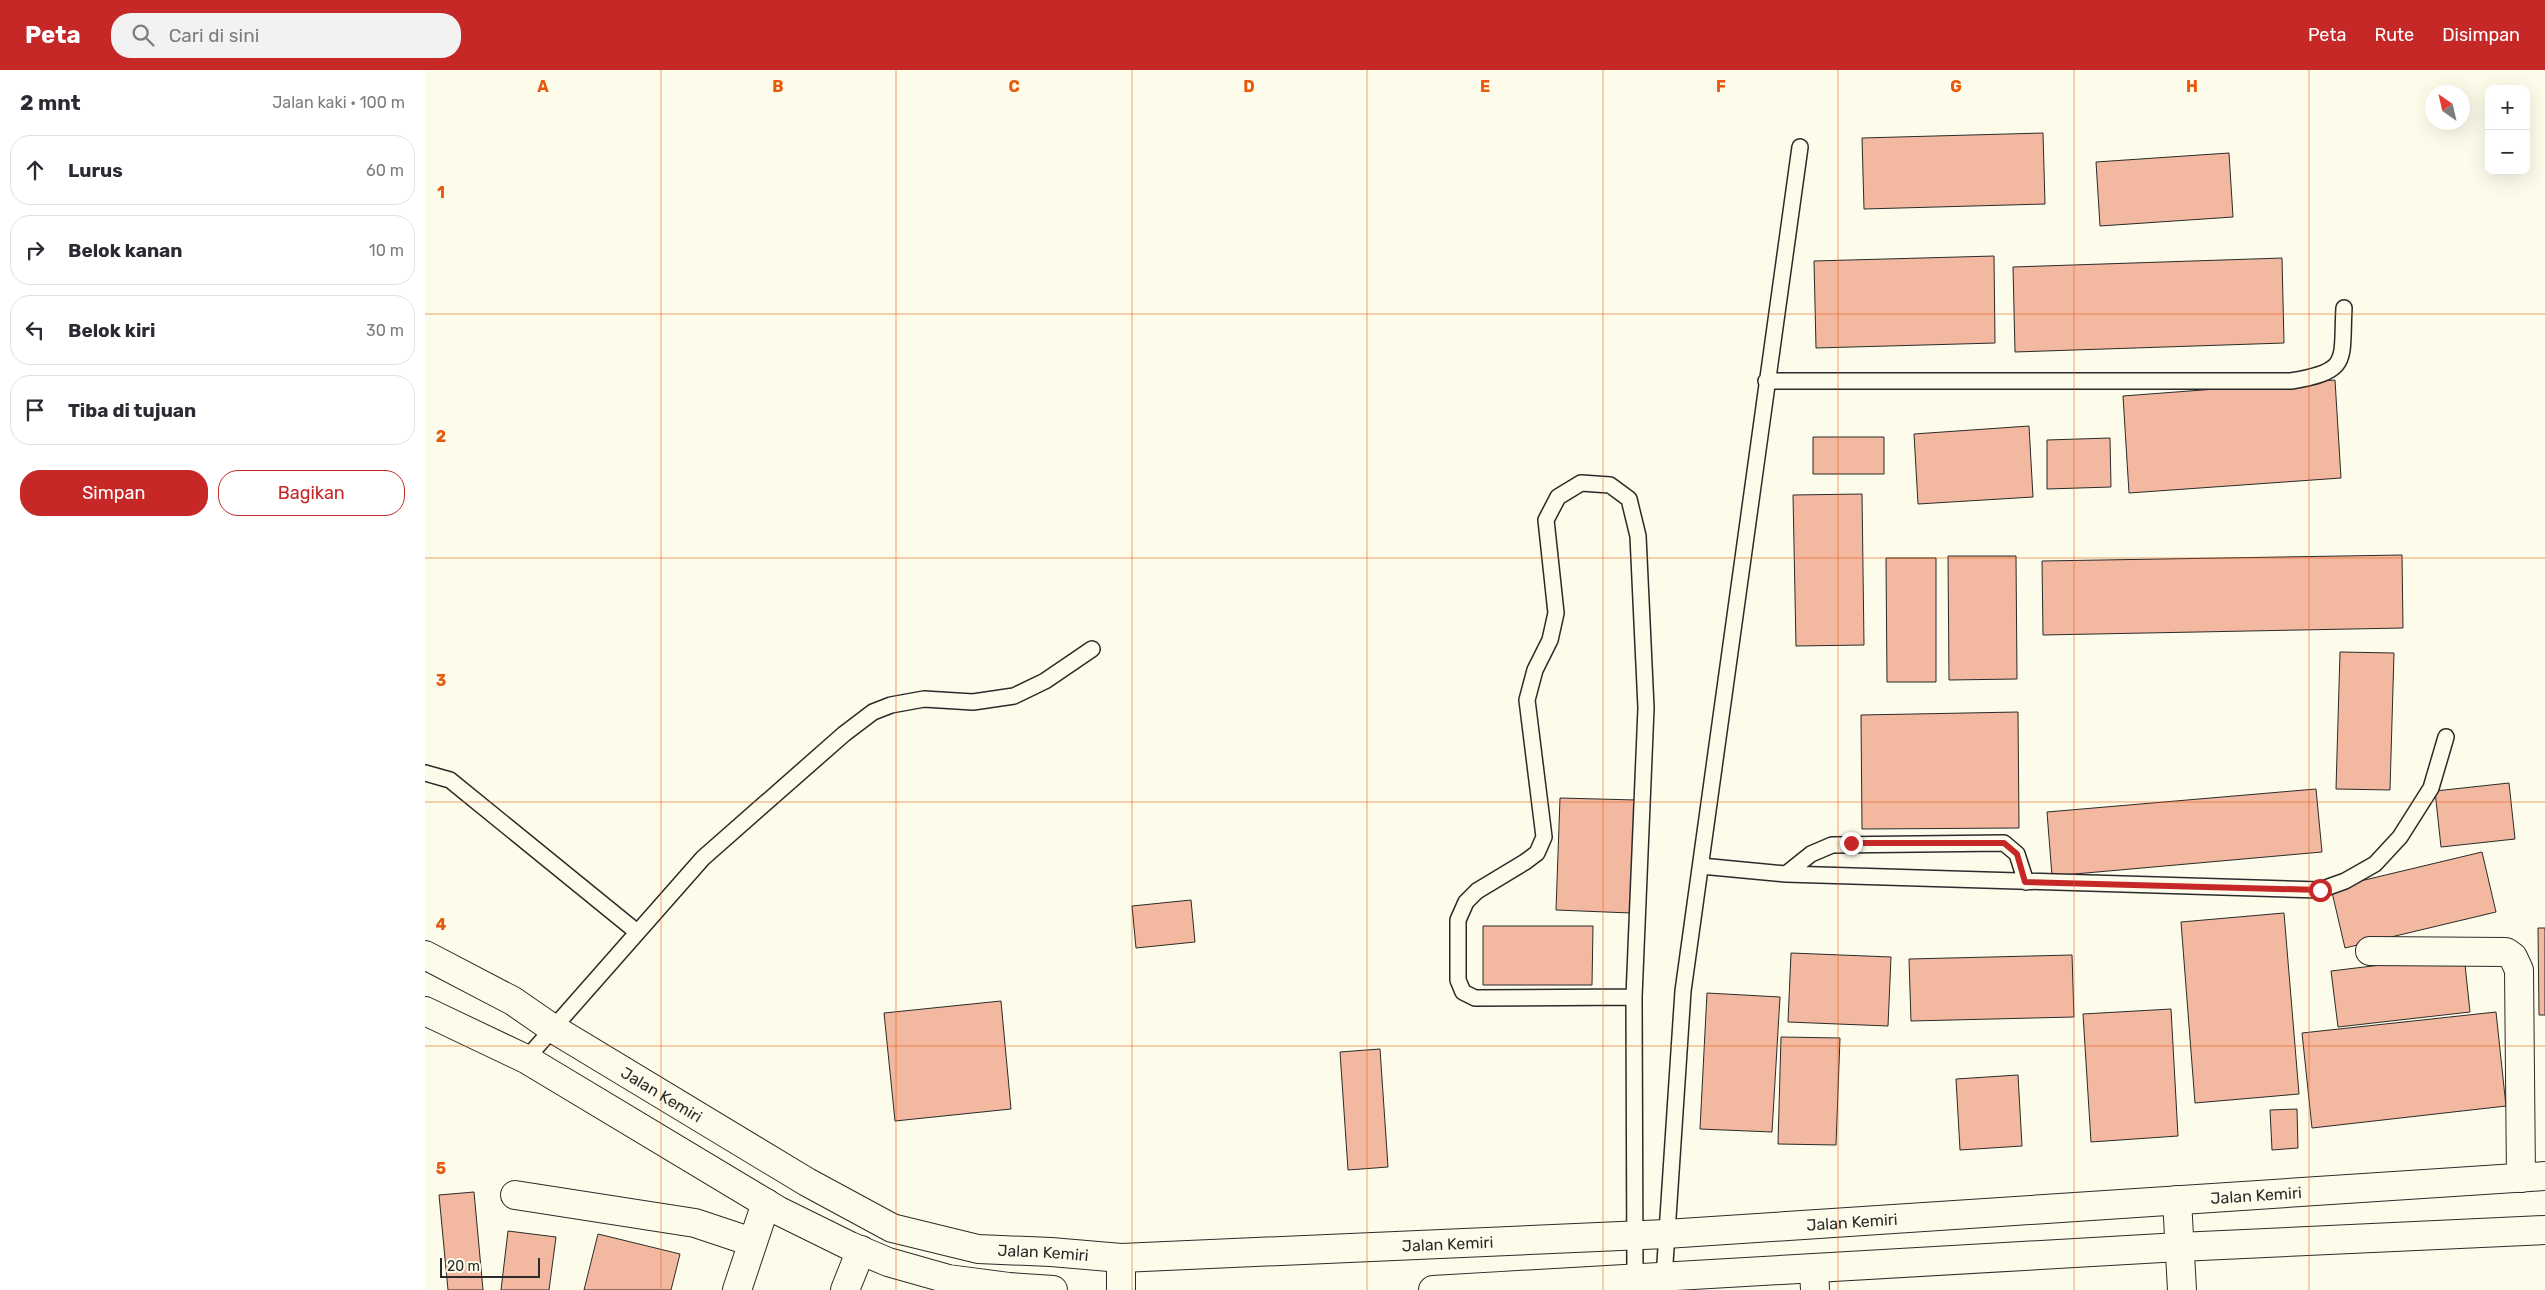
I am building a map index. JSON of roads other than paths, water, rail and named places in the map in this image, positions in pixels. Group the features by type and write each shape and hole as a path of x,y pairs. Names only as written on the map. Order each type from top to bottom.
{"main road":[{"path":"2370,951 2506,952 2513,957 2519,970 2533,1177"},
{"name":"Jalan Kemiri","path":"425,955 513,1001 552,1028 807,1182 892,1228 978,1249 1051,1252 1121,1258 1666,1234 2533,1177"},
{"path":"425,1011 526,1059 766,1203 888,1262 948,1278 1000,1288 1053,1290"},
{"path":"515,1195 695,1223 752,1242"},
{"path":"2177,1200 2182,1290"},
{"path":"737,1290 766,1203"},
{"path":"1433,1290 1636,1284 1665,1278 1815,1279 2179,1247 2545,1230"},
{"path":"845,1290 861,1250"},
{"path":"1121,1258 1121,1290"}],"lane":[{"path":"1665,1278 1666,1234 1683,991 1766,380 1800,147"},
{"path":"1766,380 2291,381 2320,376 2333,369 2341,360 2343,308"},
{"path":"1633,997 1475,998 1463,992 1458,980 1458,920 1466,902 1477,891 1525,862 1537,852 1544,837 1527,700 1535,670 1550,640 1556,613 1546,520 1558,498 1581,483 1610,485 1629,500 1638,536 1647,708 1633,997 1636,1284"},
{"path":"526,1059 703,858 844,734 873,712 891,705 924,699 973,702 1014,696 1045,681 1091,649"},
{"path":"1701,866 1786,874 2320,890 2345,881 2375,864 2400,837 2431,788 2446,737"},
{"path":"425,773 450,780 637,932"},
{"path":"1786,874 1811,854 1832,845 2004,843 2017,854 2025,882"}]}
